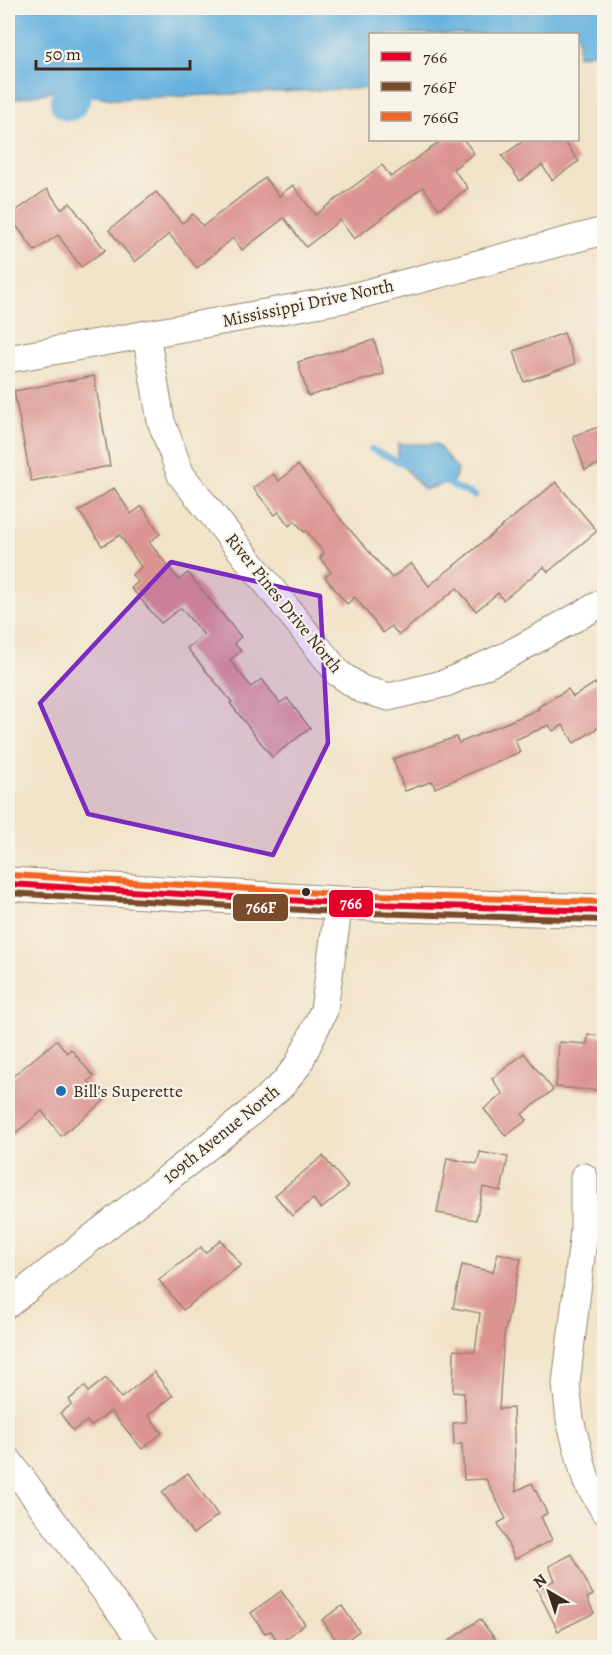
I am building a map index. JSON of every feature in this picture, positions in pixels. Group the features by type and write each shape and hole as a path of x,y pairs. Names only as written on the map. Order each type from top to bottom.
{"main road":[{"path":"8,884 339,903 604,910"}],"street":[{"name":"Mississippi Drive North","path":"8,359 344,299 604,231"},
{"name":"River Pines Drive North","path":"146,334 161,421 181,475 338,673 361,689 389,697 446,683 508,655 604,602"},
{"name":"109th Avenue North","path":"8,1304 243,1119 283,1084 298,1065 324,1010 339,903"},
{"path":"585,1178 584,1231 566,1384 570,1420 586,1480 604,1510"},
{"path":"8,1460 147,1647"}],"highlighted area":[{"path":"171,562 320,596 328,743 273,855 88,814 40,703"}],"water":[{"path":"8,8 604,8 604,50 579,56 579,33 369,33 369,88 114,99 61,90 8,100"},
{"path":"398,444 437,444 458,470 453,481 424,490 398,460"}],"building":[{"path":"441,141 465,141 474,153 453,169 468,188 439,209 423,187 354,239 340,220 306,247 284,218 242,250 233,238 197,268 169,234 135,262 109,230 156,192 182,223 193,214 203,226 265,178 279,196 293,185 315,215 382,165 391,177"},
{"path":"524,141 564,141 579,161 552,180 542,165 520,181 502,156"},
{"path":"47,189 61,209 70,203 105,250 81,267 58,235 35,251 9,216"},
{"path":"564,333 575,364 524,382 514,351"},
{"path":"374,340 384,374 308,396 298,362"},
{"path":"94,376 110,466 31,481 14,391"},
{"path":"604,425 604,462 585,470 573,436"},
{"path":"298,465 343,522 392,578 411,563 429,586 556,482 597,531 548,572 544,567 503,600 498,593 476,611 457,588 399,635 391,626 383,633 355,597 347,604 325,577 331,572 320,558 324,553 306,531 304,532 295,521 289,526 279,512 275,515 253,488 273,474 279,481"},
{"path":"114,488 131,514 142,506 160,534 149,542 179,580 188,573 241,637 234,643 241,651 230,660 251,687 262,679 280,703 287,698 310,728 272,757 230,703 232,702 187,648 204,635 181,608 161,623 131,588 138,582 132,575 141,567 120,535 102,546 79,511"},
{"path":"595,683 604,698 604,724 574,743 563,725 553,731 549,725 515,740 520,752 435,788 433,781 405,791 393,759 456,737 459,743 539,709 538,707 568,689 573,697"},
{"path":"588,1035 604,1036 604,1091 556,1087 559,1042 587,1044"},
{"name":"Bill's Superette","path":"57,1040 67,1053 71,1049 94,1077 88,1081 104,1101 61,1136 42,1111 8,1139 8,1080"},
{"path":"524,1053 553,1090 522,1114 527,1120 506,1136 484,1109 503,1094 492,1079"},
{"path":"480,1152 508,1157 501,1191 483,1187 476,1220 437,1213 447,1158 477,1164"},
{"path":"323,1156 348,1187 321,1209 313,1199 292,1216 275,1195"},
{"path":"221,1240 241,1265 183,1310 159,1280 201,1247 205,1253"},
{"path":"498,1253 521,1259 504,1335 499,1409 513,1408 516,1491 532,1483 547,1513 541,1517 552,1540 515,1559 498,1523 506,1519 486,1479 464,1480 462,1444 454,1445 453,1423 466,1422 464,1393 453,1392 454,1350 475,1352 480,1313 453,1308 462,1265 493,1272"},
{"path":"154,1372 173,1396 148,1415 162,1433 142,1449 111,1411 91,1426 87,1421 73,1431 60,1413 71,1405 69,1400 85,1386 88,1392 106,1378 121,1398"},
{"path":"188,1473 218,1515 193,1534 162,1492"},
{"path":"572,1554 593,1595 587,1598 594,1613 558,1631 537,1589 555,1580 549,1566"},
{"path":"281,1591 305,1624 279,1644 271,1631 265,1633 251,1613"},
{"path":"342,1606 359,1631 340,1645 322,1620"},
{"path":"480,1619 501,1647 441,1647"}],"waterway":[{"path":"69,102 116,8"},
{"path":"371,449 406,465"},
{"path":"440,480 475,496"}],"transit line":[{"name":"766G","path":"9,875 339,894 604,902"},
{"name":"766","path":"8,884 339,903 604,911"},
{"name":"766F","path":"8,893 338,912 604,920"}],"place":[{"name":"Bill's Superette","path":"61,1091"}]}
